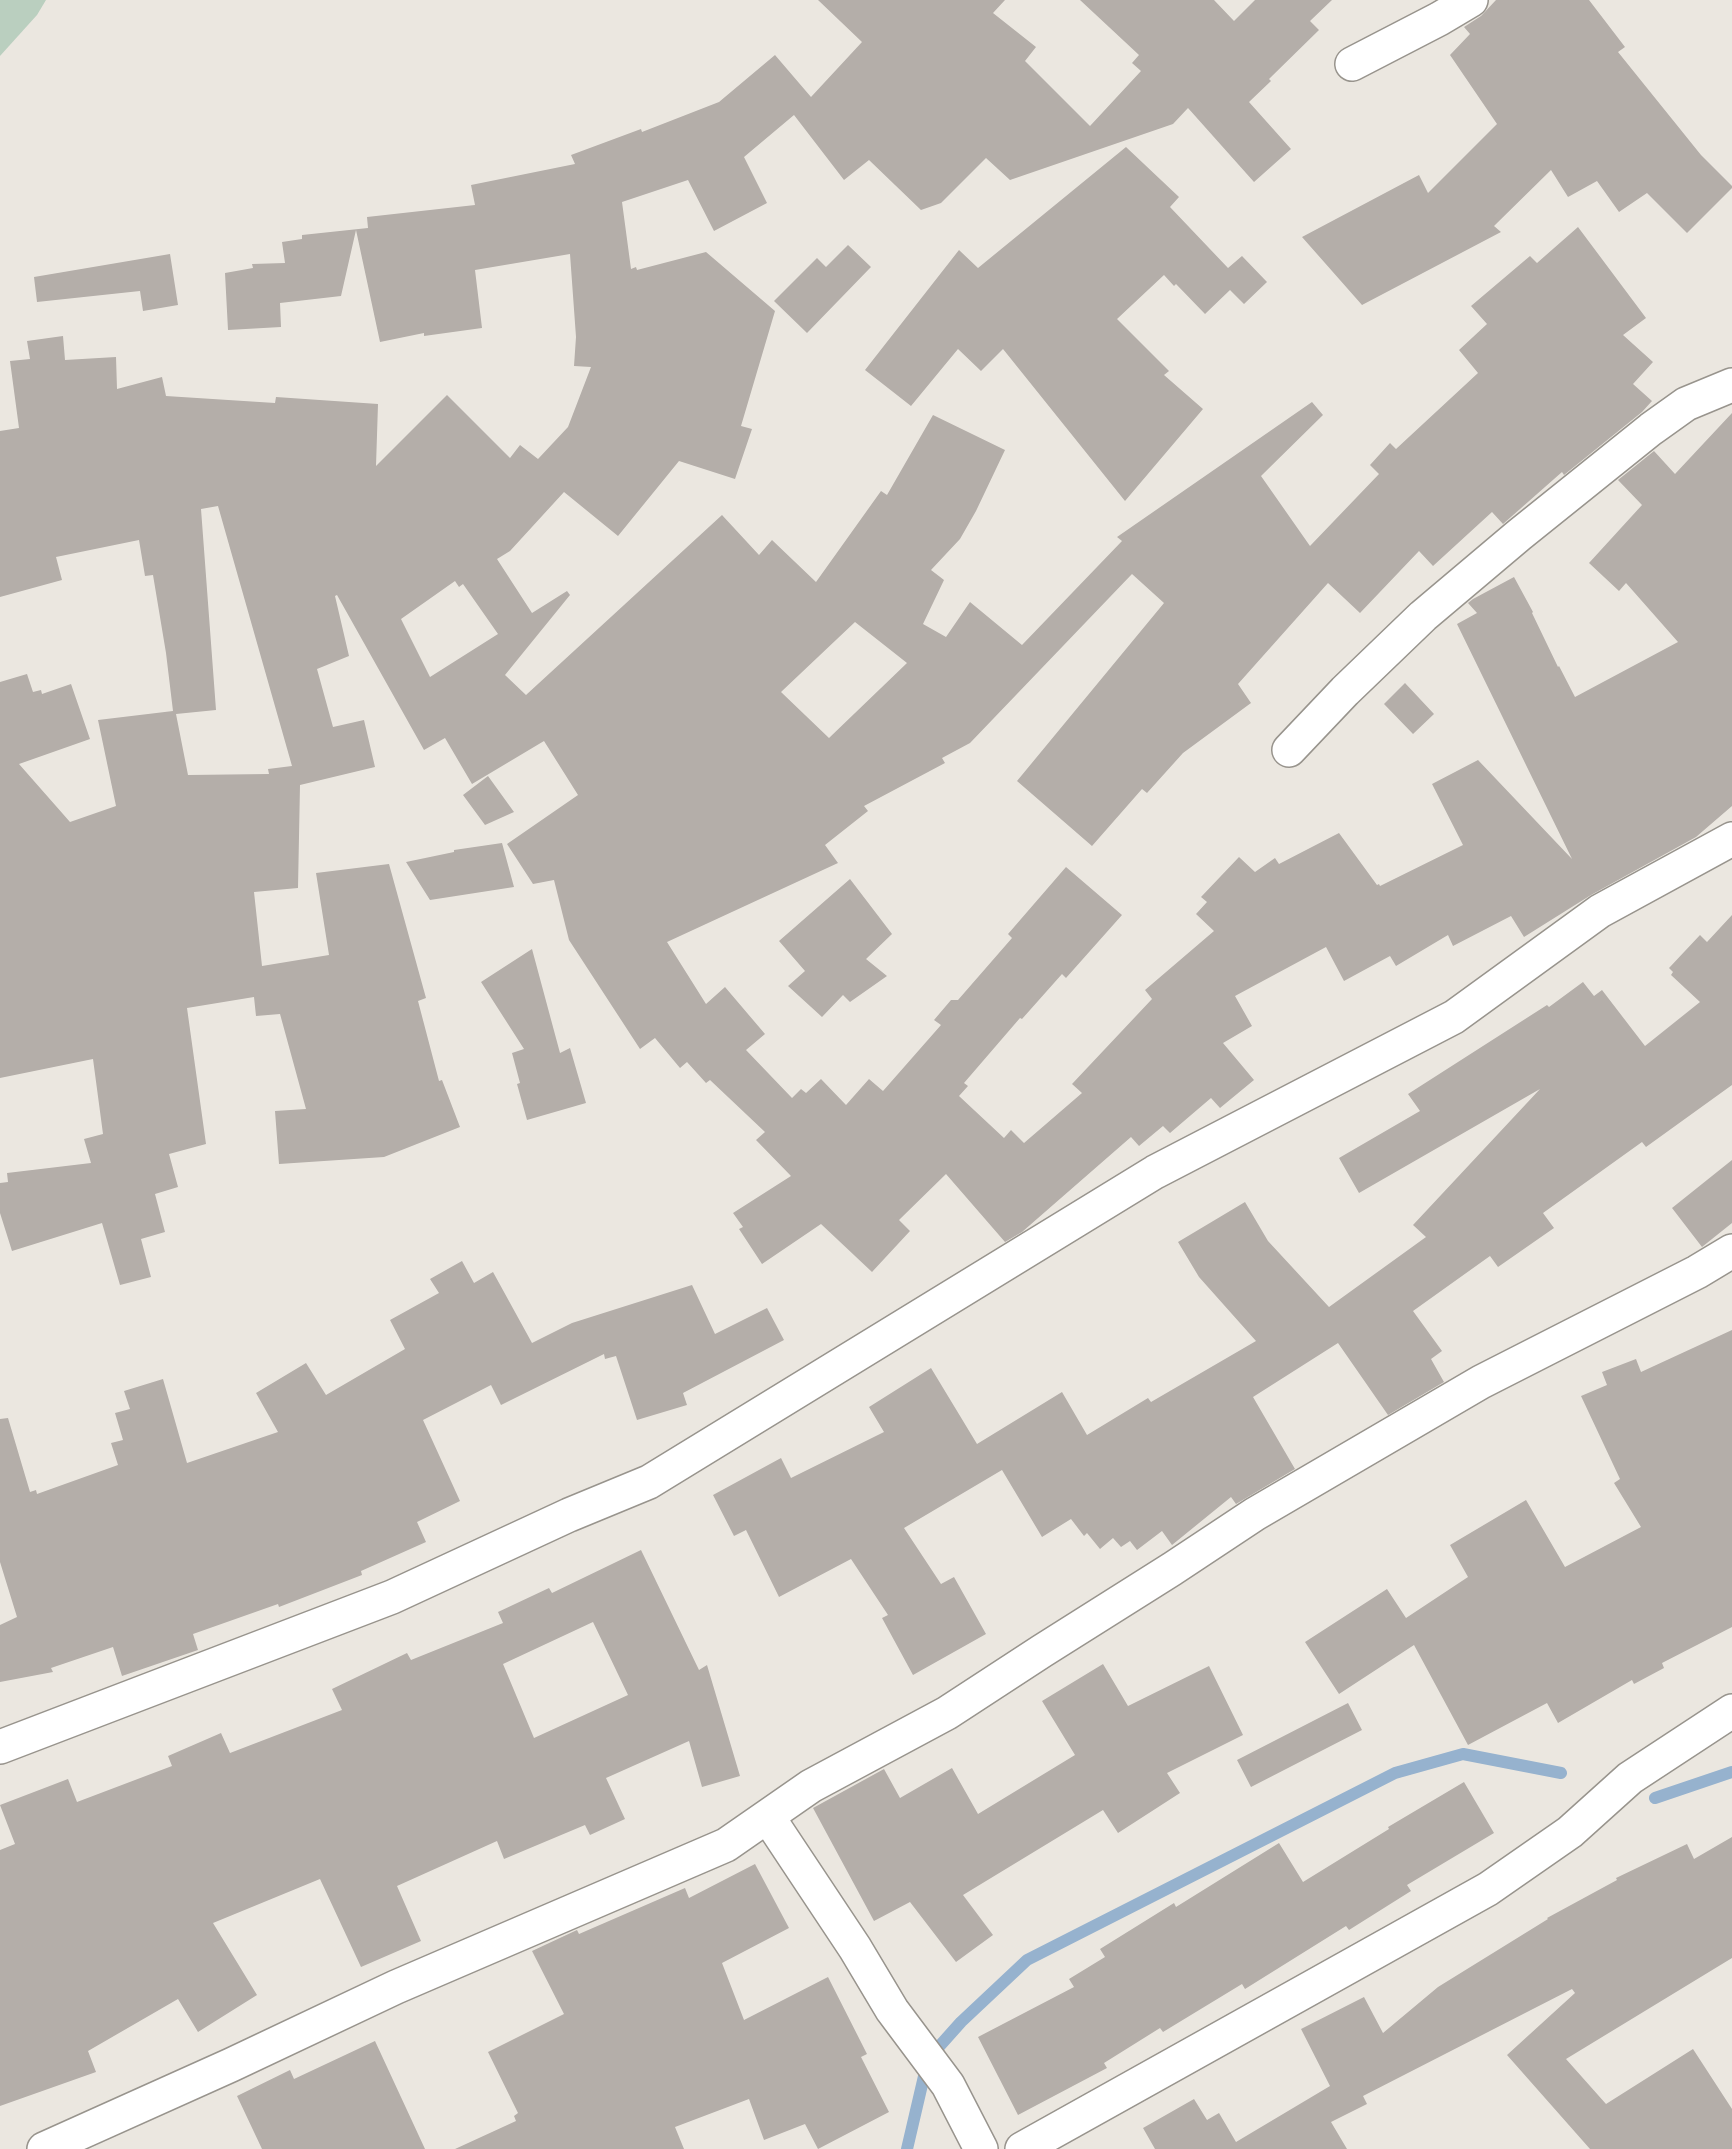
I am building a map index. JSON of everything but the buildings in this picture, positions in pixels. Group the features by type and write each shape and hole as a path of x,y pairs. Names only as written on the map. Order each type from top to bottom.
{"street":[{"path":"1352,64 1471,0"},
{"path":"1289,750 1345,691 1423,616 1519,535 1651,429 1686,404 1732,385"},
{"path":"0,1747 392,1597 569,1515 649,1482 1155,1172 1454,1017 1600,911 1732,838"},
{"path":"44,2149 231,2065 396,1987 726,1845 811,1786 947,1713 1255,1514 1481,1382 1697,1272 1732,1251"},
{"path":"1022,2149 1488,1889 1570,1832 1629,1778 1732,1711"},
{"path":"768,1817 855,1948 892,2010 948,2085 981,2149"}],"green space":[{"path":"0,0 46,0 37,15 0,56"}],"waterway":[{"path":"907,2149 928,2059 961,2022 1027,1960 1395,1773 1463,1754 1561,1773"},
{"path":"1655,1798 1732,1772"}]}
